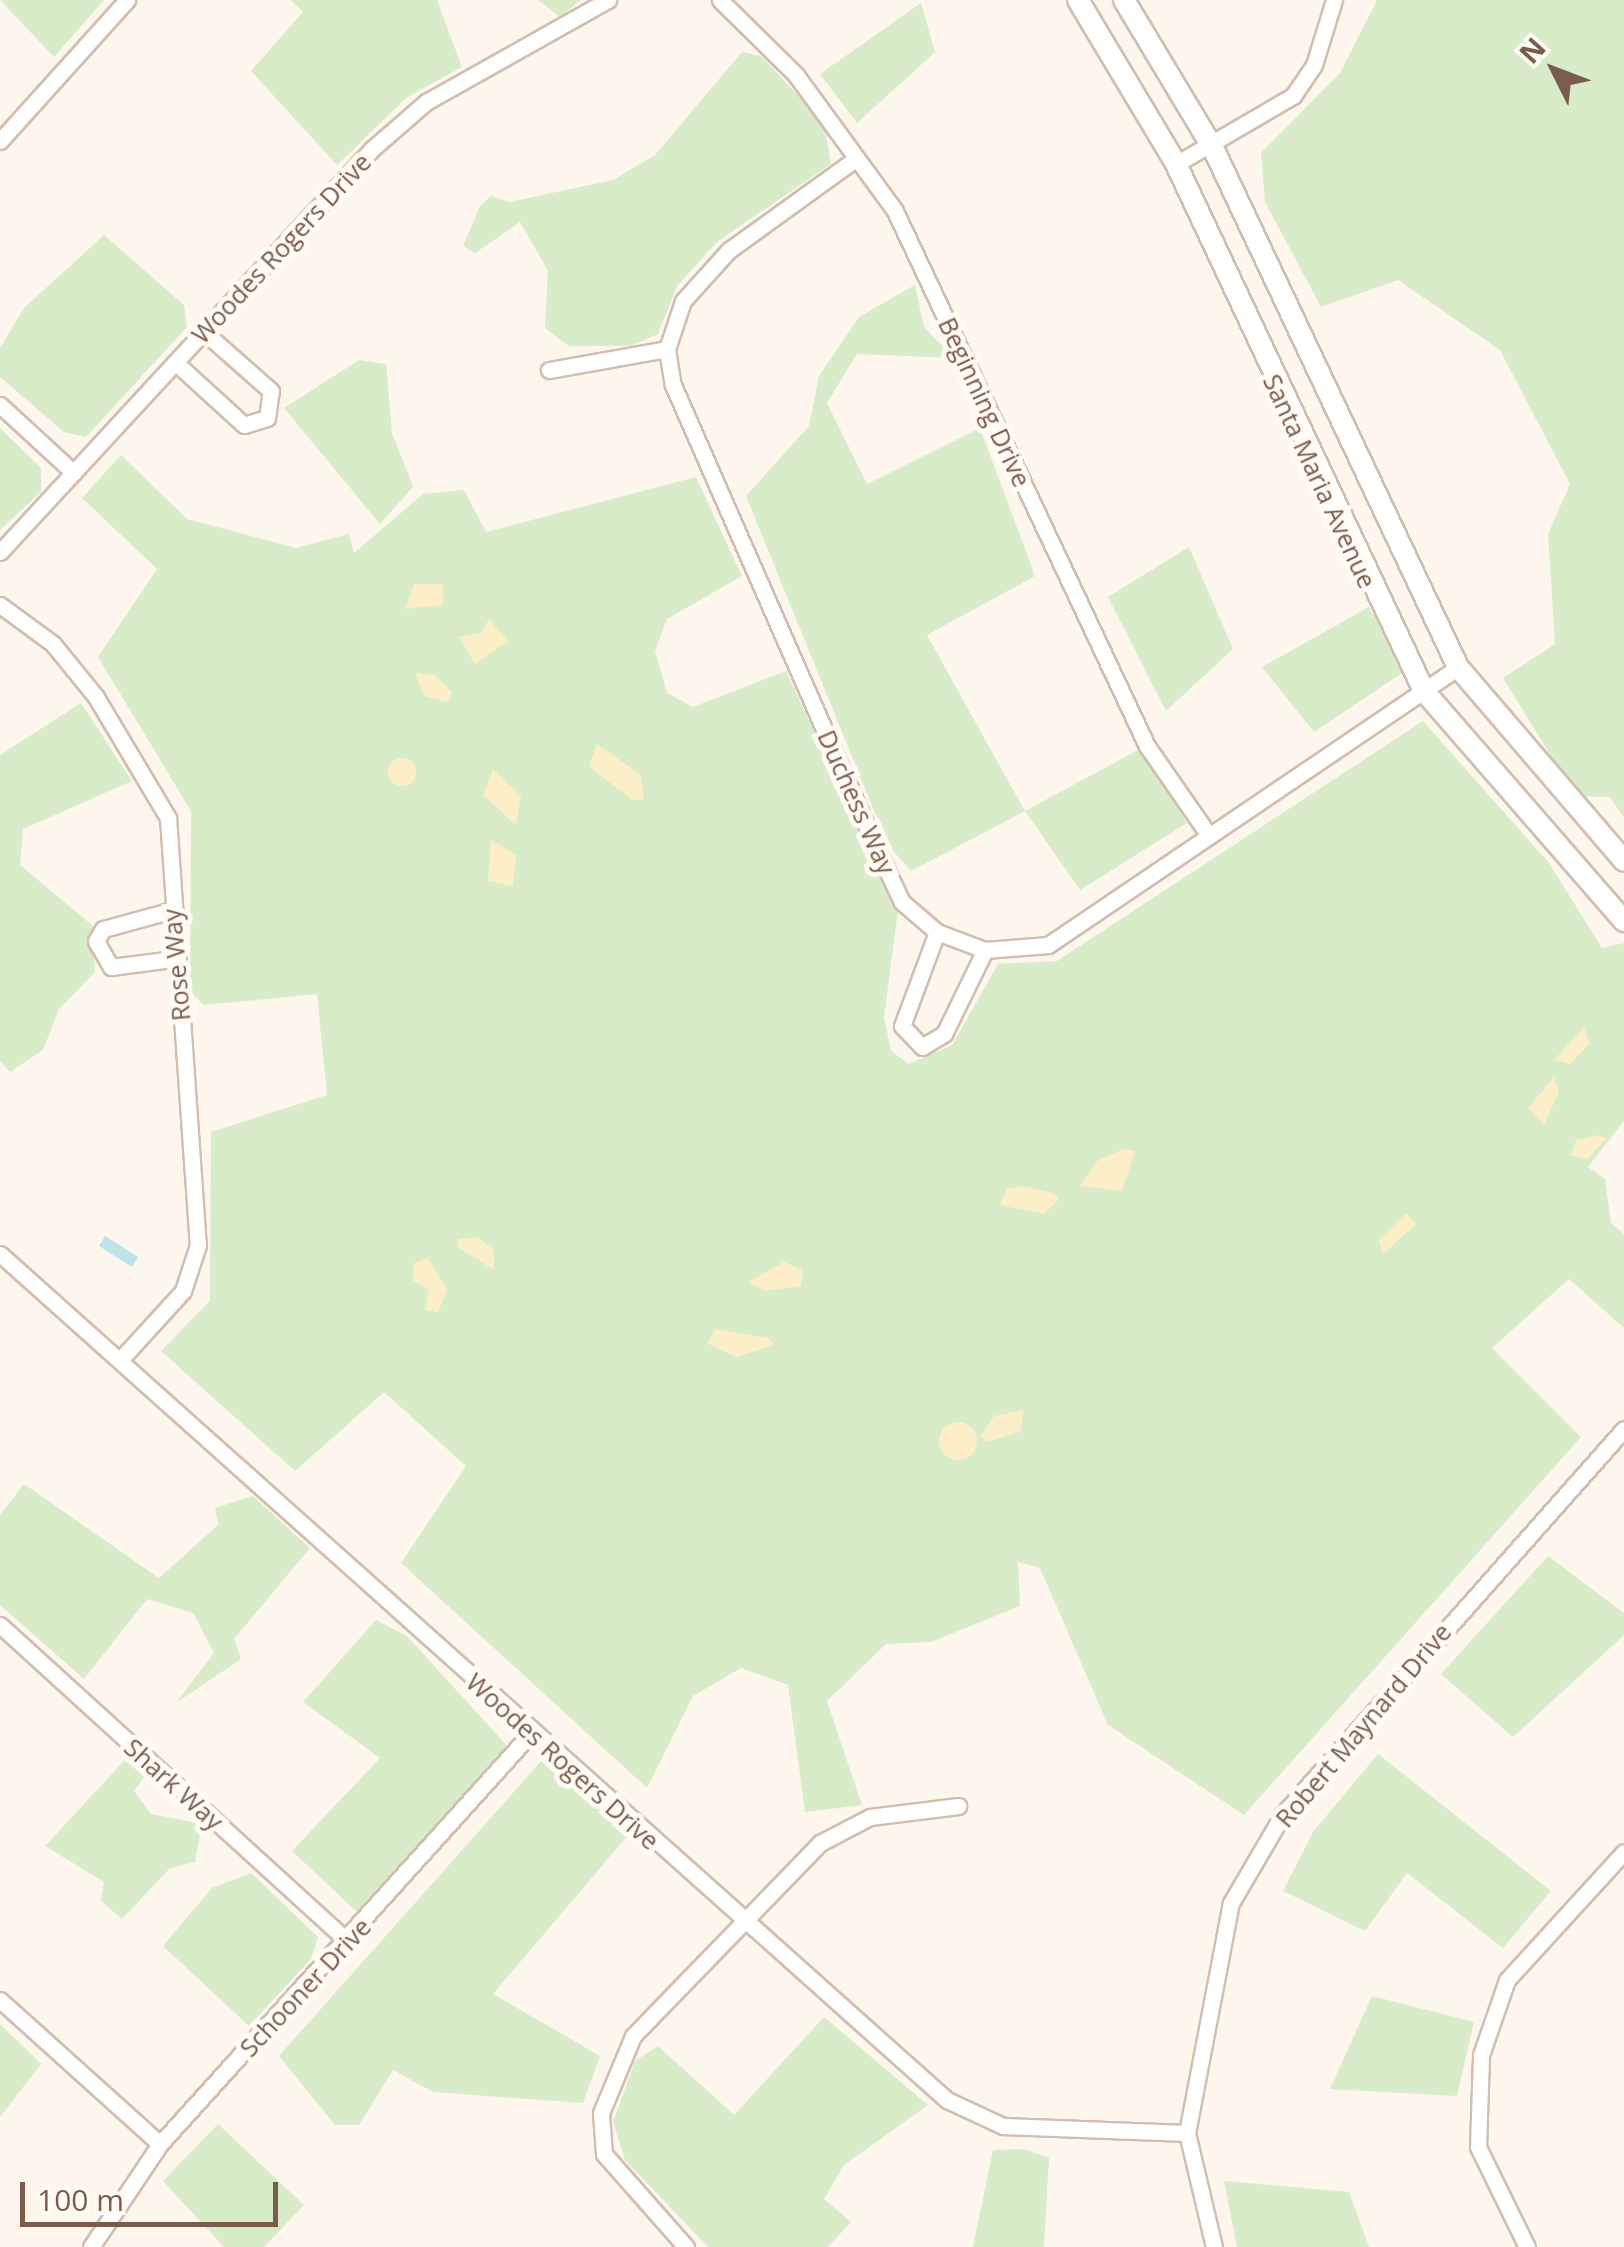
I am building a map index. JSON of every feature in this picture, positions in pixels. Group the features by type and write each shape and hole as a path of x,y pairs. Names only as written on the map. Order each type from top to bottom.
{"street":[{"path":"0,142 127,0"},
{"name":"Woodes Rogers Drive","path":"0,552 204,332 426,102 608,0"},
{"name":"Beginning Drive","path":"720,0 796,75 894,211 1147,746 1208,834"},
{"name":"Santa Maria Avenue","path":"1078,0 1176,164 1424,691 1624,921"},
{"name":"Santa Maria Avenue","path":"1124,0 1213,148 1458,668 1624,861"},
{"path":"1176,164 1213,148 1292,96 1314,66 1334,0"},
{"path":"549,370 667,348 683,301 729,250 854,160"},
{"path":"176,363 244,425 267,418 272,391 204,332"},
{"name":"Duchess Way","path":"667,348 673,385 874,843 902,902 937,932 985,950 1048,945 1458,668"},
{"path":"0,405 74,474"},
{"name":"Rose Way","path":"0,605 53,644 144,769 168,818 172,959 198,1245 184,1291 120,1360"},
{"path":"170,911 103,929 96,941 112,968 172,959"},
{"path":"937,932 902,1026 922,1047 944,1034 985,950"},
{"name":"Woodes Rogers Drive","path":"0,1254 737,1918 946,2100 1003,2126 1187,2133"},
{"name":"Robert Maynard Drive","path":"1214,2247 1187,2133 1231,1903 1282,1814 1624,1428"},
{"name":"Shark Way","path":"0,1625 348,1942"},
{"name":"Schooner Drive","path":"90,2247 160,2144 348,1942 531,1733"},
{"path":"686,2247 604,2154 602,2113 633,2036 737,1918 820,1843 870,1817 958,1806"},
{"path":"1526,2247 1478,2147 1480,2055 1507,1980 1624,1852"},
{"path":"0,2000 160,2144"}],"green space":[{"path":"0,0 104,0 54,57"},
{"path":"291,0 437,0 462,67 406,98 337,165 251,71 303,12"},
{"path":"538,0 581,0 560,17"},
{"path":"1377,0 1624,0 1624,818 1610,797 1576,796 1503,678 1555,644 1548,534 1570,484 1500,350 1398,280 1321,307 1265,202 1261,153 1340,73"},
{"path":"921,3 935,52 857,123 820,74"},
{"path":"742,52 761,56 809,107 825,129 831,164 717,242 677,286 658,334 631,346 569,346 545,328 548,271 520,222 475,253 463,246 480,206 491,196 509,202 613,180 655,155"},
{"path":"104,235 184,305 187,327 86,437 64,432 0,377 0,348 24,308"},
{"path":"915,285 924,327 954,358 857,354 827,403 867,484 980,428 1035,576 927,635 1025,811 911,871 888,845 746,496 809,426 819,376 859,317"},
{"path":"359,360 386,364 392,433 413,487 380,524 284,408"},
{"path":"0,428 41,468 41,492 0,530"},
{"path":"121,455 187,519 296,548 349,534 354,553 423,494 464,490 486,532 696,477 742,576 667,619 655,651 667,693 693,707 786,671 898,911 884,1017 891,1051 909,1064 952,1045 998,964 1057,961 1423,721 1549,863 1602,948 1624,943 1624,1121 1588,1167 1605,1179 1611,1223 1624,1234 1624,1328 1569,1279 1492,1348 1581,1437 1244,1815 1108,1725 1040,1568 1018,1562 1020,1606 931,1642 886,1644 827,1701 862,1805 805,1812 788,1685 741,1668 693,1696 647,1788 401,1563 466,1466 384,1392 295,1471 161,1351 210,1301 211,1132 327,1095 317,994 204,1005 190,991 191,811 98,657 157,569 82,498"},
{"path":"1189,547 1233,649 1166,711 1108,597"},
{"path":"1369,607 1405,671 1314,732 1262,667"},
{"path":"81,703 132,781 23,829 20,865 93,926 95,972 59,1009 43,1050 10,1072 0,1061 0,755"},
{"path":"1140,749 1187,823 1080,890 1025,811"},
{"path":"24,1484 159,1578 218,1525 215,1508 253,1496 310,1548 234,1639 241,1659 176,1703 214,1653 193,1613 147,1599 84,1679 0,1605 0,1515"},
{"path":"1548,1556 1624,1613 1624,1635 1513,1737 1441,1674"},
{"path":"376,1620 407,1636 509,1748 357,1912 292,1851 380,1758 303,1702"},
{"path":"1378,1754 1551,1891 1503,1948 1407,1873 1365,1931 1283,1891 1313,1832"},
{"path":"544,1758 629,1834 493,1994 600,2056 583,2103 433,2092 393,2070 359,2125 335,2125 279,2056"},
{"path":"124,1761 147,1773 134,1791 151,1814 202,1824 195,1862 170,1868 122,1919 101,1901 104,1882 45,1846"},
{"path":"251,1873 318,1937 311,1959 249,2026 163,1946 212,1888"},
{"path":"1372,1996 1474,2022 1457,2096 1330,2089"},
{"path":"824,2017 928,2105 844,2165 824,2199 851,2222 828,2247 708,2247 625,2160 613,2122 635,2061 658,2046 734,2115"},
{"path":"0,2024 41,2064 0,2117"},
{"path":"218,2124 304,2205 264,2247 224,2247 163,2181"},
{"path":"1024,2149 1049,2158 1044,2247 973,2247 993,2150"},
{"path":"1224,2181 1349,2192 1369,2247 1237,2247"}],"sand":[{"path":"414,584 443,584 443,605 405,609"},
{"path":"489,619 508,641 475,664 459,637 481,633"},
{"path":"415,673 435,675 452,692 447,702 424,696"},
{"path":"597,744 641,775 644,799 632,800 589,766"},
{"path":"402,758 412,762 416,772 412,782 402,786 392,782 388,772 392,762"},
{"path":"493,769 521,796 516,825 483,795"},
{"path":"491,839 516,855 513,886 488,881"},
{"path":"1584,1027 1589,1044 1570,1064 1554,1060"},
{"path":"1554,1077 1559,1092 1544,1125 1528,1108"},
{"path":"1599,1135 1606,1139 1587,1159 1571,1155 1576,1140"},
{"path":"1124,1149 1135,1151 1122,1191 1080,1186 1098,1160"},
{"path":"1023,1186 1054,1193 1059,1199 1044,1214 1000,1205 1007,1189"},
{"path":"1406,1213 1416,1224 1383,1254 1379,1240"},
{"path":"477,1237 494,1250 494,1270 458,1247 458,1239"},
{"path":"428,1258 447,1290 438,1312 425,1310 429,1290 413,1281 414,1263"},
{"path":"784,1262 803,1270 801,1286 765,1291 748,1282"},
{"path":"716,1329 769,1338 774,1345 736,1357 707,1343"},
{"path":"1024,1410 1020,1432 986,1442 981,1436 994,1416"},
{"path":"958,1422 971,1428 977,1441 971,1454 958,1460 945,1454 939,1441 945,1428"}],"water":[{"path":"105,1236 138,1257 132,1267 99,1246"}]}
